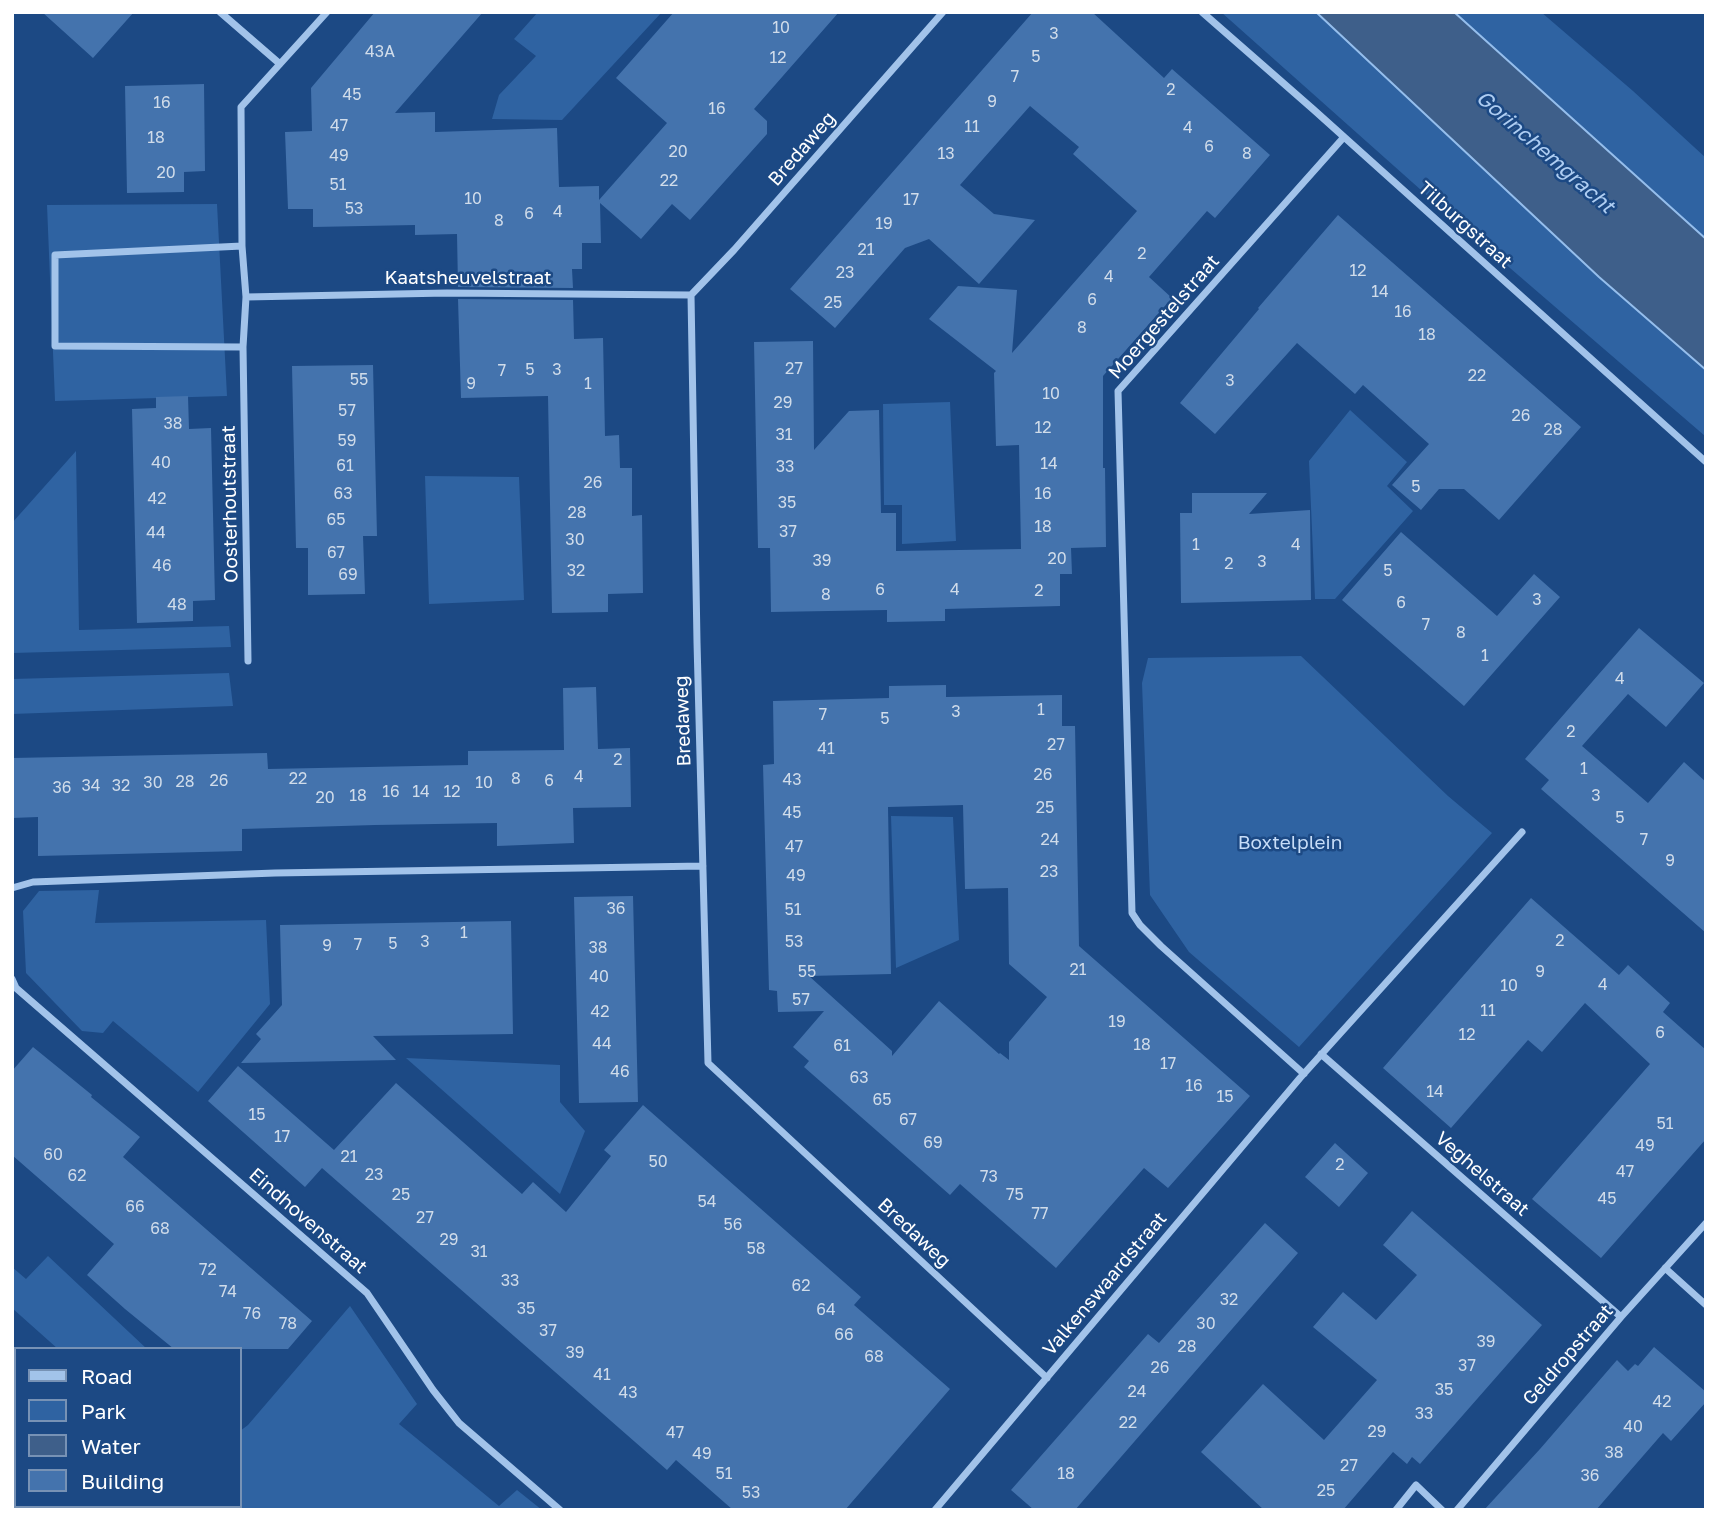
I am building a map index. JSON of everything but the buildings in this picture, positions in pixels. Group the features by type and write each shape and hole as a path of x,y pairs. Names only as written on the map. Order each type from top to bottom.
{"street":[{"path":"220,12 280,64"},
{"name":"Oosterhoutstraat","path":"248,661 243,347 246,297 242,246 241,107 327,12"},
{"name":"Bredaweg","path":"943,12 734,250 691,295 696,642 708,1063 1047,1378"},
{"name":"Tilburgstraat","path":"1202,12 1706,462"},
{"name":"Moergestelstraat","path":"1302,1076 1161,946 1132,913 1118,391 1344,137"},
{"path":"242,246 55,255 55,346 243,347"},
{"name":"Kaatsheuvelstraat","path":"246,297 447,293 691,295"},
{"path":"1302,1076 1522,832"},
{"path":"12,888 33,882 275,873 703,866"},
{"name":"Eindhovenstraat","path":"12,979 16,988 367,1293 433,1390 459,1423 559,1510"},
{"name":"Veghelstraat","path":"1321,1054 1621,1317"},
{"name":"Valkenswaardstraat","path":"934,1510 1302,1076"},
{"name":"Geldropstraat","path":"1457,1510 1621,1317 1706,1223"},
{"path":"1665,1268 1706,1305"},
{"path":"1396,1510 1416,1485 1442,1510"}],"green space":[{"path":"538,12 662,12 562,120 492,119 499,95 536,56 514,39"},
{"path":"1221,12 1316,12 1599,277 1706,370 1705,436 1467,231"},
{"path":"1454,12 1541,12 1633,91 1706,158 1706,239"},
{"path":"217,204 227,396 55,401 47,205"},
{"path":"950,402 956,541 902,544 902,505 884,505 883,404"},
{"path":"1350,410 1407,462 1387,486 1413,511 1335,599 1315,599 1309,461"},
{"path":"76,451 79,630 229,626 231,647 12,653 12,523"},
{"path":"425,476 519,477 524,600 429,604"},
{"name":"Boxtelplein","path":"1301,656 1448,796 1492,833 1299,1047 1189,952 1150,895 1142,683 1148,658"},
{"path":"229,673 233,706 12,714 12,679"},
{"path":"891,816 953,817 959,940 896,968"},
{"path":"99,890 95,923 266,920 270,1004 198,1092 113,1021 103,1033 82,1031 26,973 23,911 39,891"},
{"path":"406,1058 560,1065 560,1102 585,1131 560,1194"},
{"path":"48,1256 145,1347 56,1347 12,1308 12,1267 26,1279"},
{"path":"350,1306 417,1404 399,1424 499,1506 517,1490 542,1510 241,1510 242,1430"}],"water":[{"name":"Gorinchemgracht","path":"1316,12 1454,12 1706,239 1706,370 1599,277"},
{"path":"12,1422 14,1508 111,1510 15,1510 12,1507"}]}
